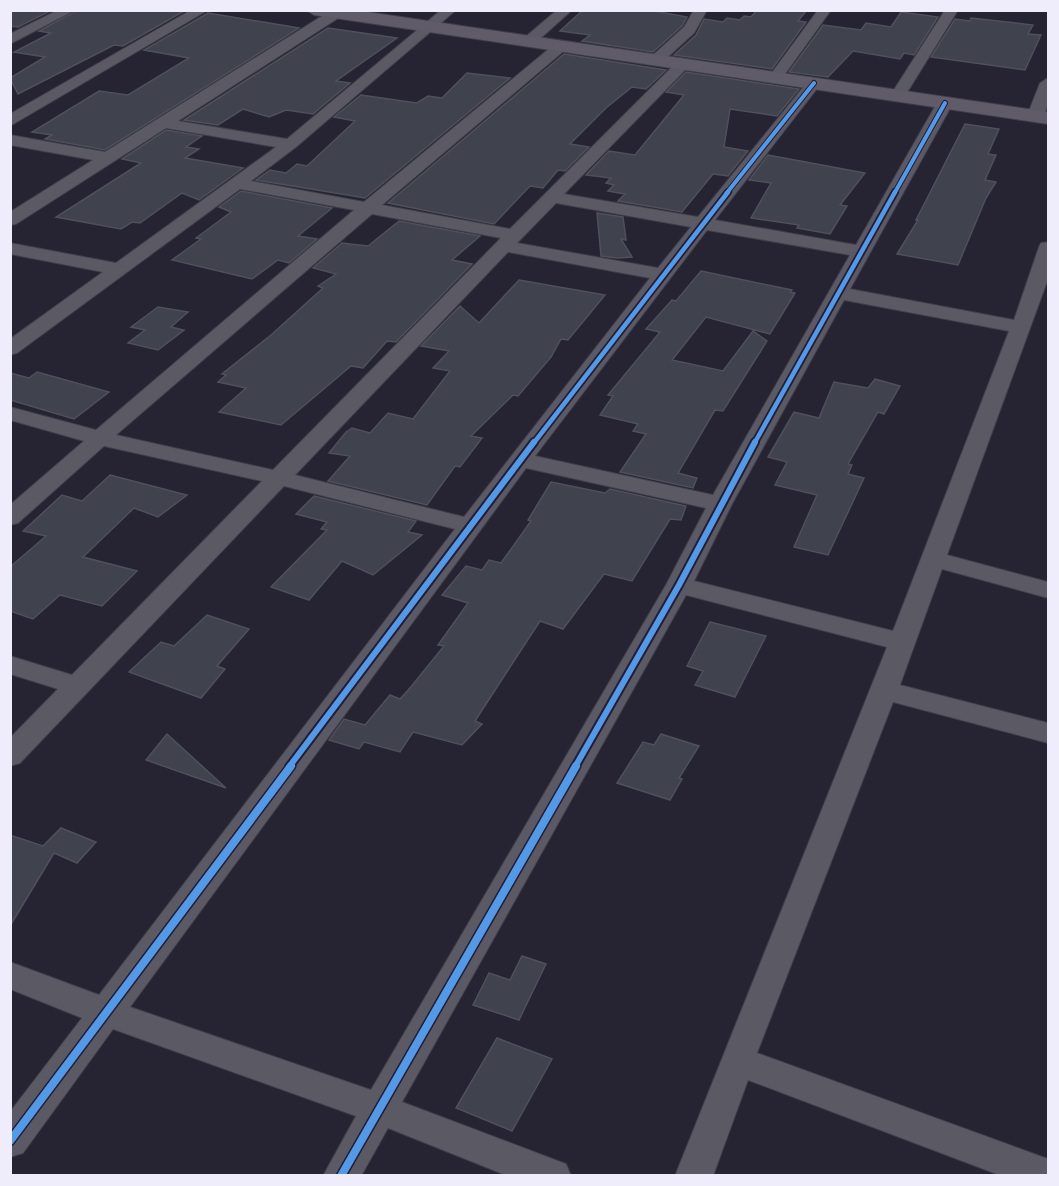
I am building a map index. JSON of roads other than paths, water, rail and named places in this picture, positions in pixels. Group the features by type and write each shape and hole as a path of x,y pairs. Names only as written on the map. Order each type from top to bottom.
{"main road":[{"path":"314,10 1042,117"}],"street":[{"path":"10,40 69,10"},
{"path":"10,121 202,10"},
{"path":"10,349 290,144 450,10"},
{"path":"528,42 566,10"},
{"path":"656,60 664,50 689,30 701,10"},
{"path":"775,78 825,10"},
{"path":"898,96 952,10"},
{"path":"10,220 335,14"},
{"path":"10,518 99,438 367,208 561,46"},
{"path":"10,756 509,240 683,64"},
{"path":"1042,117 1048,83"},
{"path":"10,1141 520,460 703,223 814,84"},
{"path":"10,99 38,104"},
{"path":"341,1176 679,585 720,504 945,103"},
{"path":"164,123 290,144"},
{"path":"10,140 108,158"},
{"path":"236,183 367,208 663,275"},
{"path":"553,197 863,252"},
{"path":"694,1176 737,1061 884,690 1019,327 1044,280 1048,247"},
{"path":"10,248 119,269"},
{"path":"840,292 1019,327"},
{"path":"10,413 99,438 279,478 470,526"},
{"path":"520,460 720,504"},
{"path":"933,559 1048,590"},
{"path":"679,585 902,642"},
{"path":"10,665 78,686"},
{"path":"884,690 1048,733"},
{"path":"10,975 379,1109 553,1176"},
{"path":"737,1061 1048,1176"}]}
